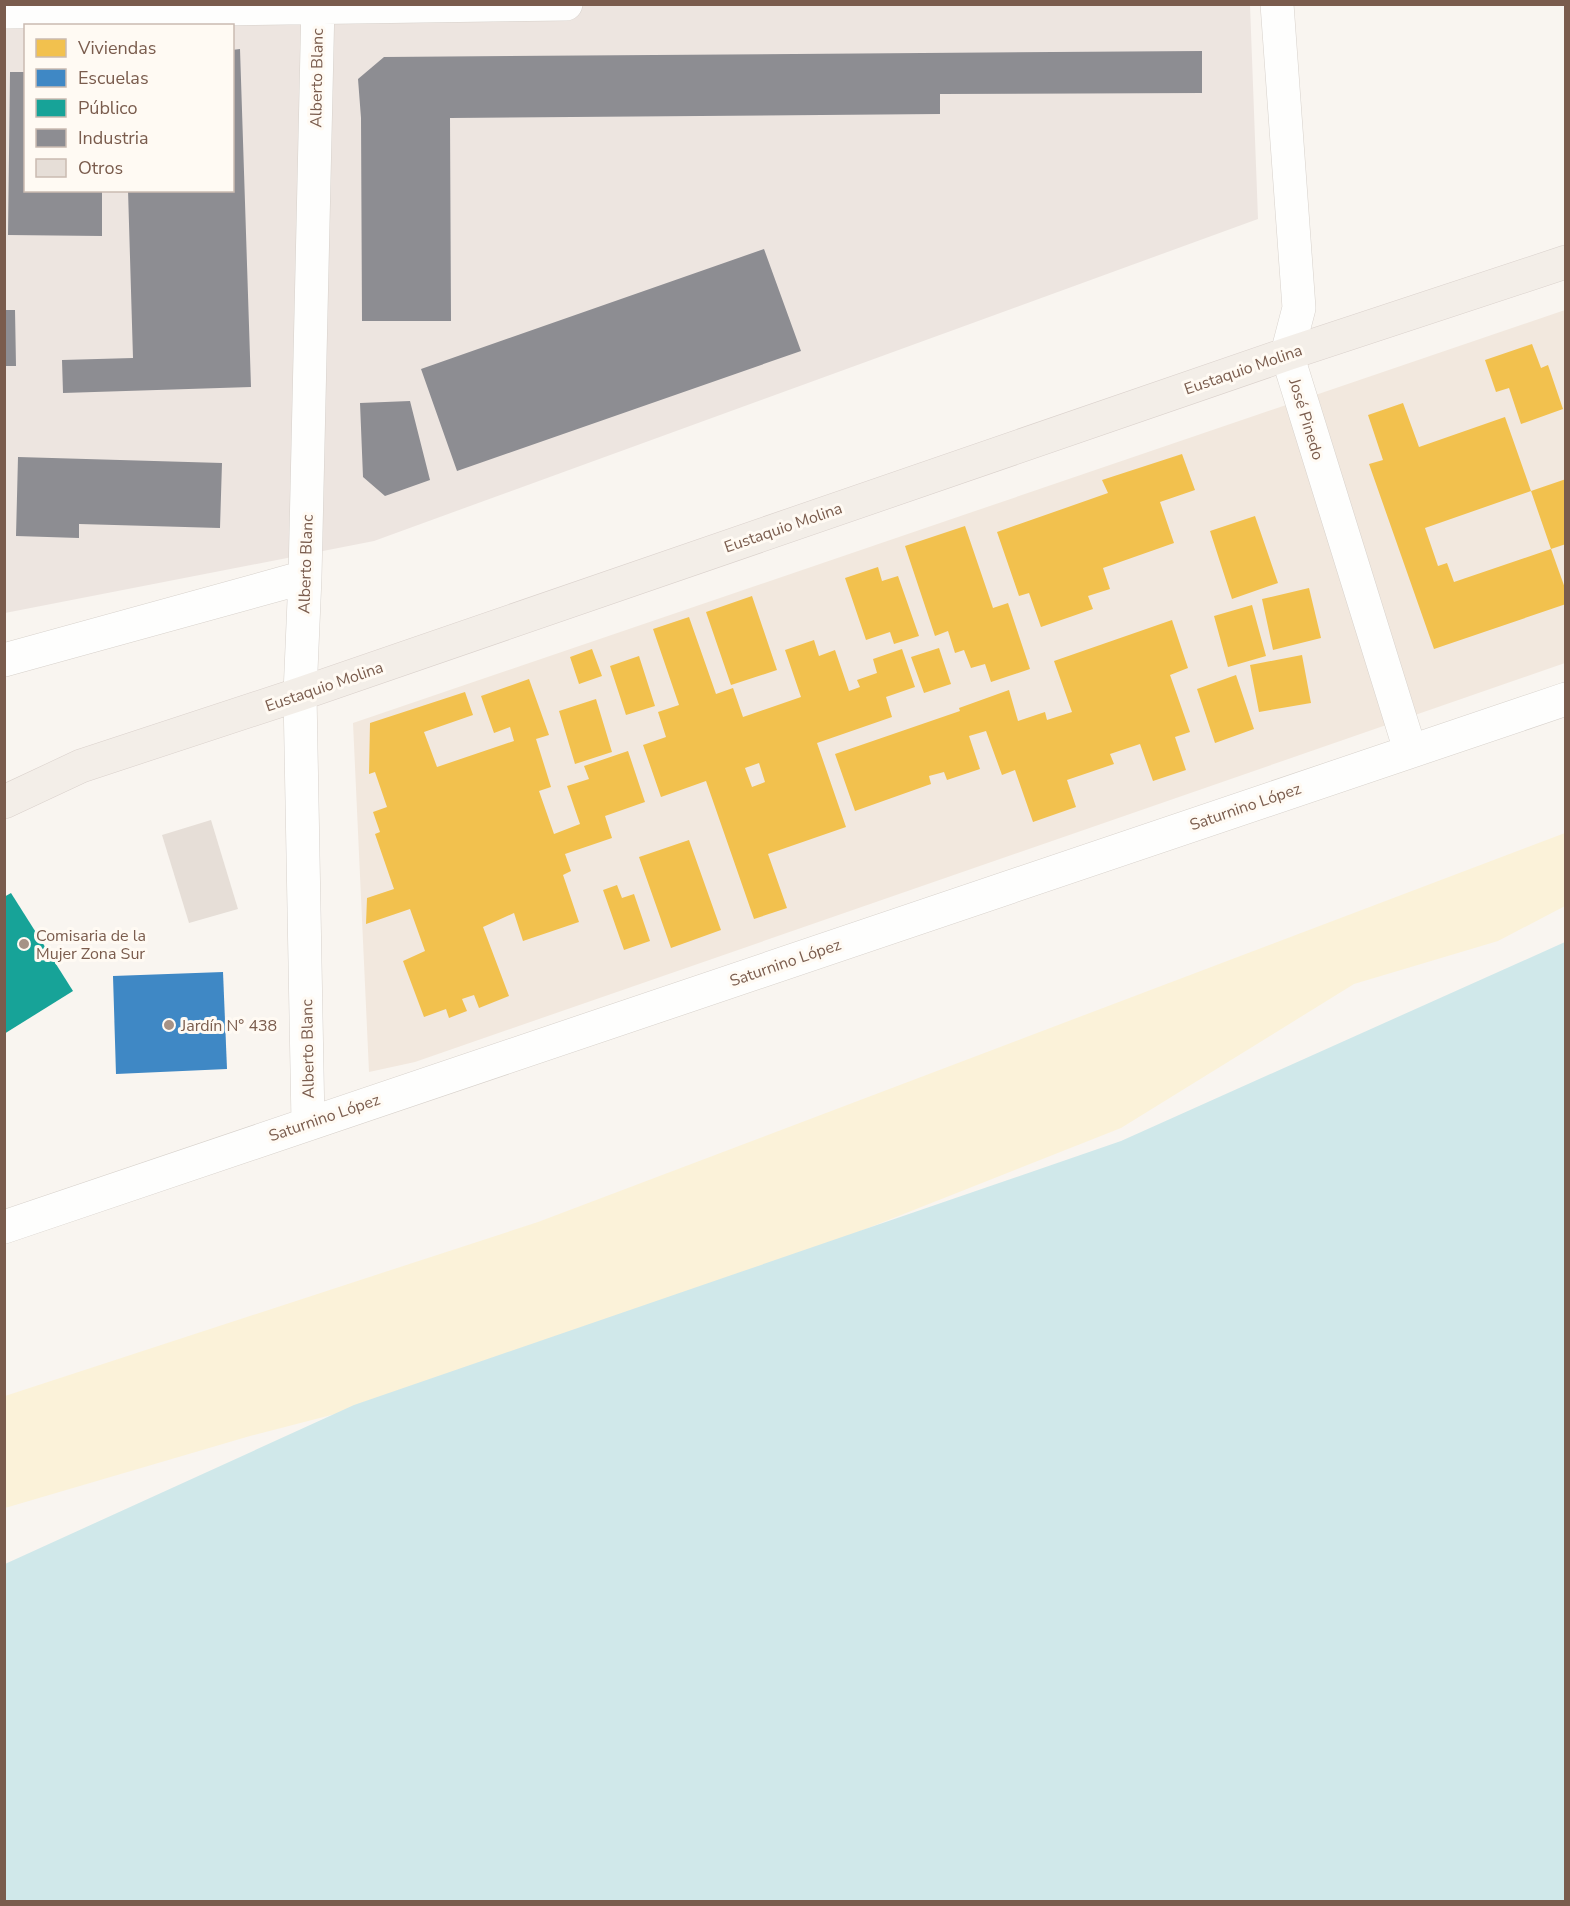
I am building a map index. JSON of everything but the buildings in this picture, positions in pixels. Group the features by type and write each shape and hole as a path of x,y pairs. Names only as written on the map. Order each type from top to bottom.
{"main road":[{"name":"Eustaquio Molina","path":"4,802 81,766 300,694 1287,354 1566,262"}],"street":[{"path":"4,12 566,4"},
{"path":"1277,4 1299,308 1287,354"},
{"name":"Alberto Blanc","path":"308,1123 300,694 305,577 318,6"},
{"name":"José Pinedo","path":"1287,354 1410,750"},
{"path":"4,660 305,577"},
{"name":"Saturnino López","path":"4,1227 1566,699"}],"shaded area":[{"path":"5,5 1250,5 1258,219 374,541 5,613"},
{"path":"1565,310 1565,663 415,1062 369,1072 353,723"}],"sand":[{"path":"1565,833 1565,906 1498,941 1354,984 1121,1128 517,1367 250,1436 5,1508 5,1396 538,1222"}],"water":[{"path":"1565,942 1565,1901 5,1901 5,1564 354,1405 1121,1141"}],"place":[{"name":"Comisaria de la Mujer Zona Sur","path":"24,944"},
{"name":"Jardín N° 438","path":"169,1025"}]}
